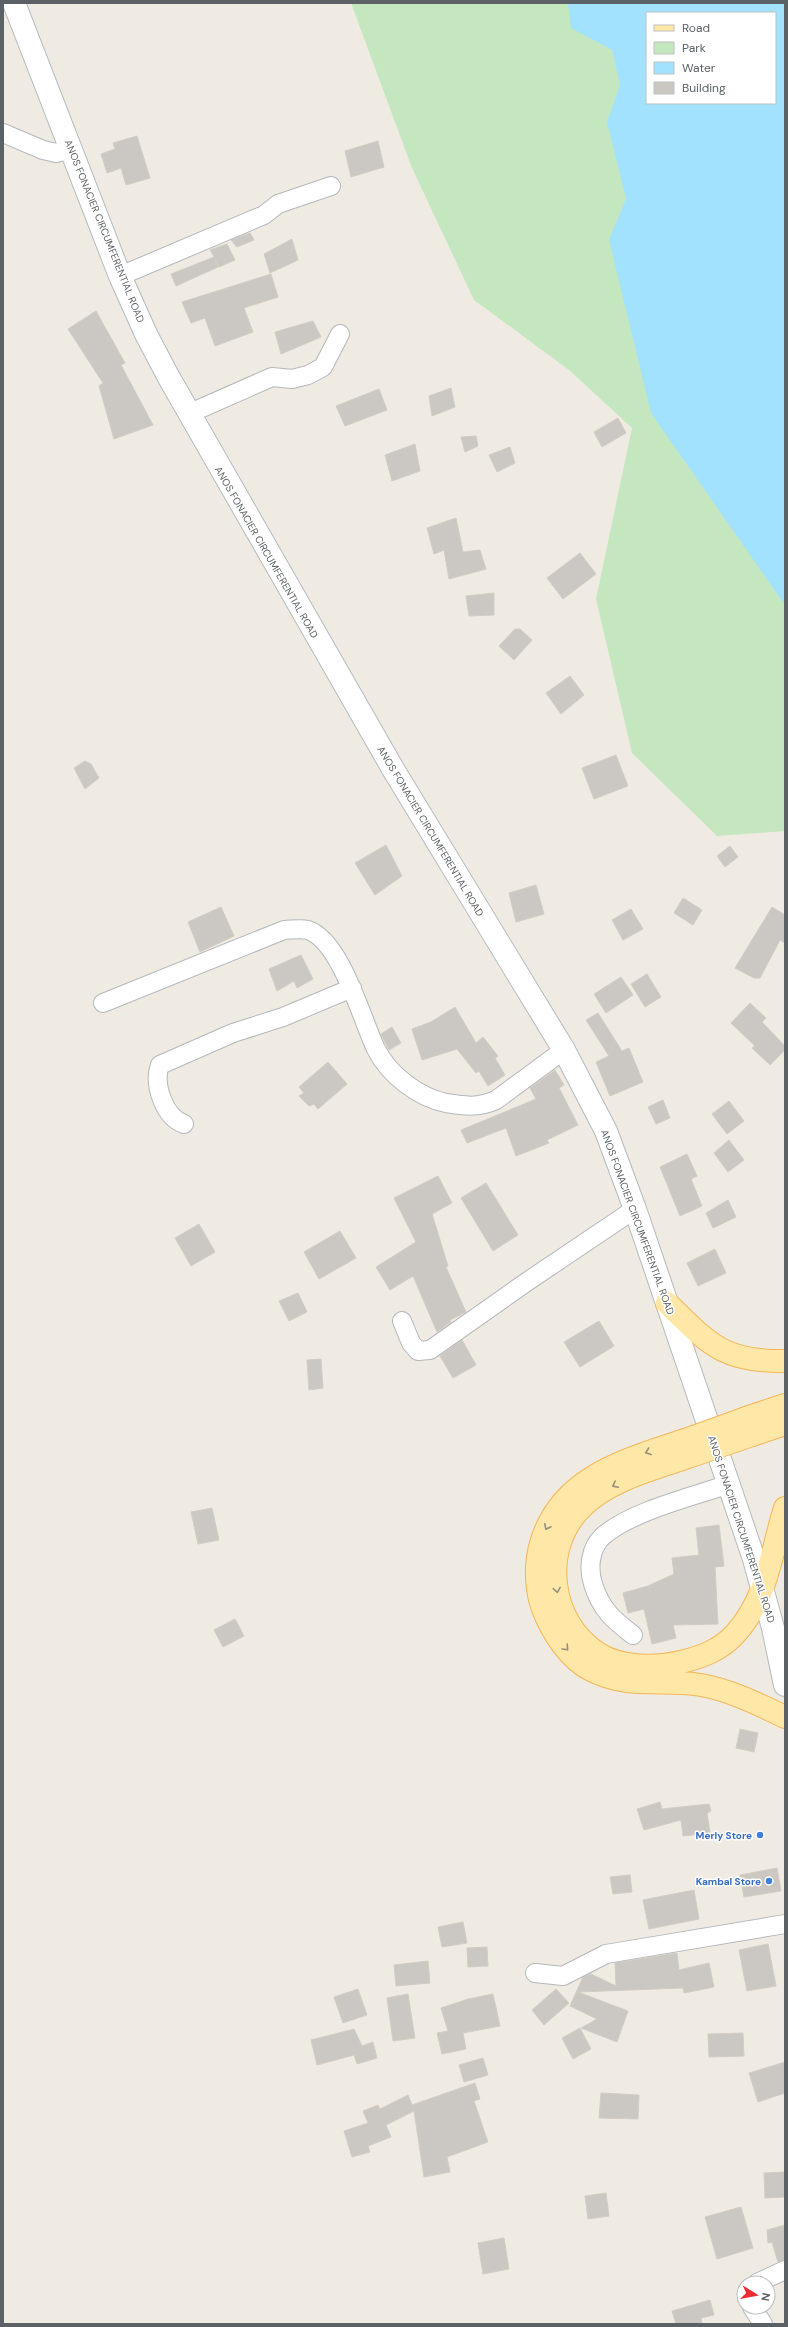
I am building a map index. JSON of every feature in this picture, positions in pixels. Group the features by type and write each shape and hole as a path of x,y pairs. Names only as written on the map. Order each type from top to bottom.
{"main road":[{"name":"ANOS FONACIER CIRCUMFERENTIAL ROAD","path":"14,3 72,149 120,276 146,334 188,414 393,769 564,1050 606,1131 635,1209 729,1484 763,1589 785,1685"},
{"path":"667,1303 699,1334 730,1355 767,1361 785,1361"},
{"path":"785,1405 749,1427 688,1448 599,1493 582,1506 569,1522 561,1539 556,1556 555,1576 557,1594 564,1614 575,1631 599,1654 656,1674 718,1689 785,1717"},
{"path":"749,1427 785,1424"},
{"path":"656,1674 696,1659 725,1644 748,1617 763,1589 785,1508"}],"street":[{"path":"3,133 43,150 56,153 72,149"},
{"path":"120,276 264,215 278,204 331,186"},
{"path":"188,414 272,377 292,379 308,375 323,367 340,334"},
{"path":"103,1003 284,930 308,930 320,939 335,957 352,988 376,1049 390,1070 423,1095 440,1102 472,1107 485,1104 496,1100 564,1050"},
{"path":"184,1124 175,1121 168,1111 158,1083 157,1074 160,1065 233,1033 283,1017 352,988"},
{"path":"402,1321 411,1343 418,1351 430,1350 528,1281 635,1209"},
{"path":"633,1635 611,1618 598,1599 589,1571 592,1553 602,1537 622,1523 729,1484"},
{"path":"534,1974 563,1976 606,1954 785,1924"},
{"path":"774,2275 785,2270"},
{"path":"757,2315 763,2324"}],"green space":[{"path":"351,3 654,3 648,12 646,12 646,104 647,104 785,487 785,831 717,836 632,753 596,599 632,428 569,370 474,300 412,168"}],"water":[{"path":"568,3 785,3 785,605 651,413 609,240 626,199 607,122 620,85 612,50 571,28"}],"building":[{"path":"137,136 150,178 126,185 121,168 107,173 101,154 115,149 113,143"},
{"path":"378,141 384,167 351,177 345,151"},
{"path":"250,233 254,240 237,247 231,240"},
{"path":"292,239 298,260 270,273 264,254"},
{"path":"227,244 235,260 219,267 215,260 218,267 176,286 171,274 214,257 210,250"},
{"path":"271,274 278,297 244,308 253,332 215,346 205,318 191,323 182,302"},
{"path":"96,311 125,363 121,365 153,425 114,439 99,386 103,383 68,329"},
{"path":"313,321 321,337 281,354 275,332"},
{"path":"451,388 455,407 432,416 429,396"},
{"path":"379,389 387,410 345,426 336,406"},
{"path":"618,418 626,433 602,447 594,432"},
{"path":"476,436 478,446 465,452 461,437"},
{"path":"415,444 420,471 392,481 385,455"},
{"path":"510,447 515,463 497,472 489,455"},
{"path":"456,518 463,552 480,550 486,569 449,579 444,550 434,554 427,528"},
{"path":"580,553 596,574 563,599 547,578"},
{"path":"494,593 494,615 469,616 466,596"},
{"path":"515,629 520,629 532,640 514,660 499,646"},
{"path":"570,676 584,695 561,714 546,693"},
{"path":"616,755 628,786 594,799 582,768"},
{"path":"85,761 91,764 99,778 85,789 74,768"},
{"path":"386,845 402,876 375,895 355,863"},
{"path":"730,846 738,857 725,867 717,856"},
{"path":"536,885 544,914 516,922 509,893"},
{"path":"683,898 702,910 693,925 674,913"},
{"path":"221,907 234,936 200,952 188,922"},
{"path":"772,907 785,915 785,943 780,940 760,978 754,978 735,968"},
{"path":"631,909 643,929 623,940 612,920"},
{"path":"301,955 313,979 297,988 294,981 277,991 269,969"},
{"path":"647,974 661,997 645,1007 631,984"},
{"path":"621,977 633,995 606,1013 594,994"},
{"path":"750,1003 766,1018 762,1022 785,1046 785,1050 770,1065 752,1048 755,1046 731,1023"},
{"path":"455,1007 476,1043 483,1037 498,1056 495,1058 505,1075 488,1086 479,1071 476,1073 457,1049 422,1060 412,1029 431,1022"},
{"path":"598,1013 622,1051 629,1048 643,1082 610,1096 596,1062 609,1056 586,1020"},
{"path":"392,1027 401,1043 389,1050 381,1034"},
{"path":"328,1062 347,1084 318,1109 314,1104 309,1106 299,1096 304,1093 299,1087"},
{"path":"555,1070 564,1085 559,1088 578,1125 547,1140 549,1143 516,1156 506,1128 467,1143 461,1130 536,1099 530,1088"},
{"path":"663,1100 670,1118 656,1124 648,1107"},
{"path":"729,1101 744,1121 727,1134 712,1114"},
{"path":"729,1140 744,1160 728,1172 714,1153"},
{"path":"687,1154 697,1176 691,1179 702,1206 680,1216 660,1167"},
{"path":"438,1176 452,1203 432,1214 448,1266 446,1267 466,1312 450,1320 451,1322 437,1332 413,1276 390,1290 376,1267 416,1242 394,1198"},
{"path":"486,1183 518,1235 493,1251 461,1198"},
{"path":"728,1200 736,1217 713,1228 706,1213"},
{"path":"199,1224 215,1252 191,1266 175,1238"},
{"path":"340,1231 356,1258 319,1279 304,1252"},
{"path":"715,1249 726,1273 698,1286 687,1263"},
{"path":"298,1293 307,1312 289,1321 279,1301"},
{"path":"599,1321 614,1346 580,1367 564,1342"},
{"path":"462,1340 476,1365 453,1378 440,1356"},
{"path":"321,1359 323,1388 309,1390 307,1360"},
{"path":"212,1508 219,1540 198,1544 191,1512"},
{"path":"719,1525 724,1566 715,1567 718,1624 673,1625 676,1638 652,1644 644,1609 628,1613 623,1593 648,1586 674,1574 672,1558 699,1555 696,1528"},
{"path":"235,1619 244,1636 223,1647 214,1630"},
{"path":"740,1729 758,1733 754,1752 736,1748"},
{"path":"660,1802 662,1809 709,1804 711,1811 707,1813 710,1833 683,1836 681,1820 644,1830 637,1809"},
{"path":"777,1868 781,1891 744,1897 740,1875"},
{"path":"630,1875 632,1892 613,1894 610,1877"},
{"path":"694,1890 699,1919 649,1929 643,1900"},
{"path":"463,1922 467,1943 442,1947 438,1927"},
{"path":"768,1944 776,1986 747,1991 739,1950"},
{"path":"487,1947 488,1966 468,1967 467,1948"},
{"path":"677,1953 679,1970 709,1963 714,1987 684,1993 683,1988 578,1992 628,2011 617,2042 581,2028 597,2019 570,2006 583,1977 591,1974 616,1986 615,1963"},
{"path":"428,1961 430,1983 396,1986 394,1965"},
{"path":"358,1989 367,2015 343,2023 334,1997"},
{"path":"556,1989 569,2003 544,2025 532,2010"},
{"path":"408,1994 415,2038 393,2041 387,1998"},
{"path":"493,1994 500,2026 463,2033 466,2049 442,2054 437,2033 448,2031 441,2008 468,1999"},
{"path":"580,2028 591,2049 573,2059 562,2038"},
{"path":"354,2029 362,2046 373,2042 377,2058 357,2064 354,2055 317,2065 311,2040"},
{"path":"743,2033 744,2056 709,2057 708,2034"},
{"path":"483,2058 488,2075 464,2082 459,2065"},
{"path":"785,2062 785,2093 758,2102 749,2073"},
{"path":"475,2083 480,2099 474,2101 488,2142 447,2157 450,2172 424,2177 414,2111 386,2125 391,2137 368,2146 370,2152 352,2157 344,2131 368,2123 363,2111 378,2105 380,2109 408,2095 412,2105"},
{"path":"601,2093 639,2095 638,2119 599,2118"},
{"path":"785,2172 785,2197 765,2198 764,2173"},
{"path":"606,2193 609,2216 588,2219 585,2196"},
{"path":"741,2207 753,2248 717,2259 705,2217"},
{"path":"785,2225 785,2260 778,2262 772,2242 768,2243 767,2230"},
{"path":"504,2238 509,2269 483,2274 478,2243"},
{"path":"710,2300 714,2315 701,2318 702,2324 676,2324 672,2311"}],"place":[{"name":"Merly Store","path":"760,1835"},
{"name":"Kambal Store","path":"769,1881"}]}
